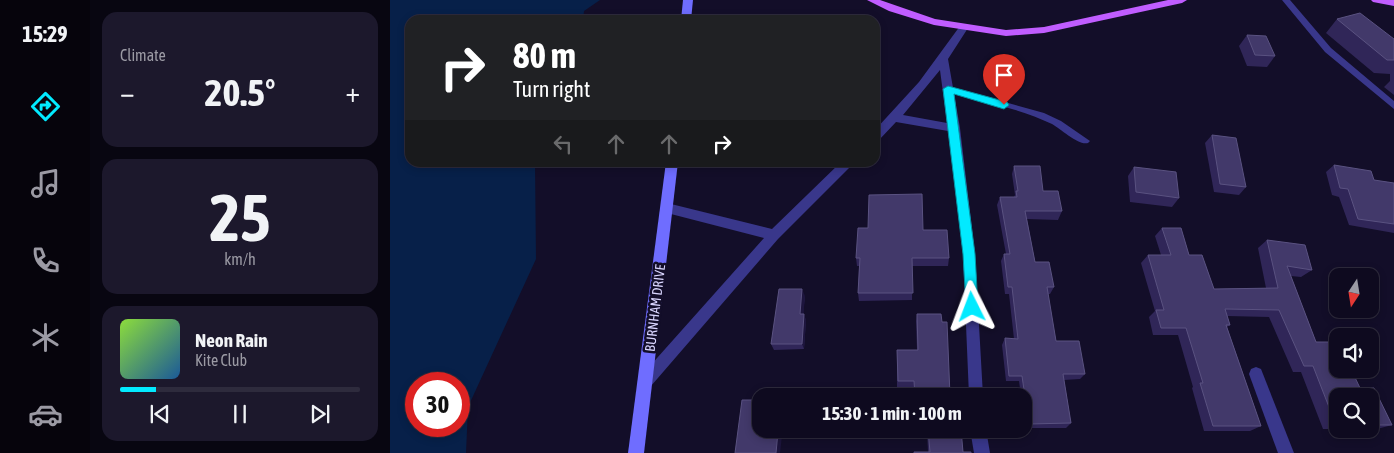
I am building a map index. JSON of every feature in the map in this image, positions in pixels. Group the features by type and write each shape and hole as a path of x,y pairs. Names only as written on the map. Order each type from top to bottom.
{"main road":[{"path":"872,0 925,20 963,28 1006,33 1044,30 1182,0"},
{"path":"1376,0 1394,3"}],"street":[{"path":"686,15 688,0"},
{"path":"880,132 895,118 944,60 963,28"},
{"path":"944,60 969,254 976,388"},
{"path":"895,118 954,128"},
{"name":"BURNHAM DRIVE","path":"636,453 671,167"},
{"path":"646,381 774,235 844,167"},
{"path":"667,208 774,235"},
{"path":"1256,374 1286,453"},
{"path":"980,438 982,453"}],"lane":[{"path":"1286,0 1328,50 1394,106"},
{"path":"948,89 1041,115 1085,140"}],"water":[{"path":"390,0 600,0 584,11 584,15 405,15 405,167 535,167 536,259 470,403 470,372 405,372 405,437 467,437 466,453 390,453"}],"building":[{"path":"1360,13 1394,39 1394,60 1387,60 1337,19"},
{"path":"1247,35 1266,36 1275,56 1255,55"},
{"path":"1212,135 1236,138 1246,187 1220,184"},
{"path":"1334,165 1371,171 1374,180 1394,183 1394,224 1358,219 1348,189 1340,188"},
{"path":"1014,166 1040,166 1043,191 1058,191 1062,211 1025,211 1035,262 1049,262 1054,287 1047,287 1056,341 1079,341 1085,374 1063,374 1071,423 1032,424 1032,388 1024,388 1022,376 1009,376 1005,338 1018,339 1012,287 1008,287 1004,254 1010,254 1000,197 1017,197 1016,191 1018,191"},
{"path":"1134,167 1176,172 1179,198 1136,192"},
{"path":"922,194 923,230 947,230 949,258 912,258 913,293 858,293 860,258 856,258 858,228 868,228 869,195"},
{"path":"1162,228 1181,228 1189,255 1202,255 1214,289 1278,288 1267,240 1305,245 1312,270 1287,266 1316,342 1329,342 1329,378 1355,378 1360,388 1329,388 1329,407 1313,366 1304,366 1279,310 1225,309 1230,325 1226,325 1261,426 1213,426 1200,383 1203,383 1186,328 1161,328 1156,310 1164,310 1148,255 1171,255"},
{"path":"779,289 802,289 800,314 804,314 802,344 771,344"},
{"path":"917,314 941,314 942,322 947,322 950,388 914,388 914,381 898,381 897,350 918,350"},
{"path":"1379,398 1392,425 1379,425"},
{"path":"742,400 752,400 752,438 777,438 776,453 735,453"},
{"path":"929,438 962,438 963,452 971,453 914,453 930,452"}],"route":[{"path":"972,307 969,254 948,89 1004,105"}]}
